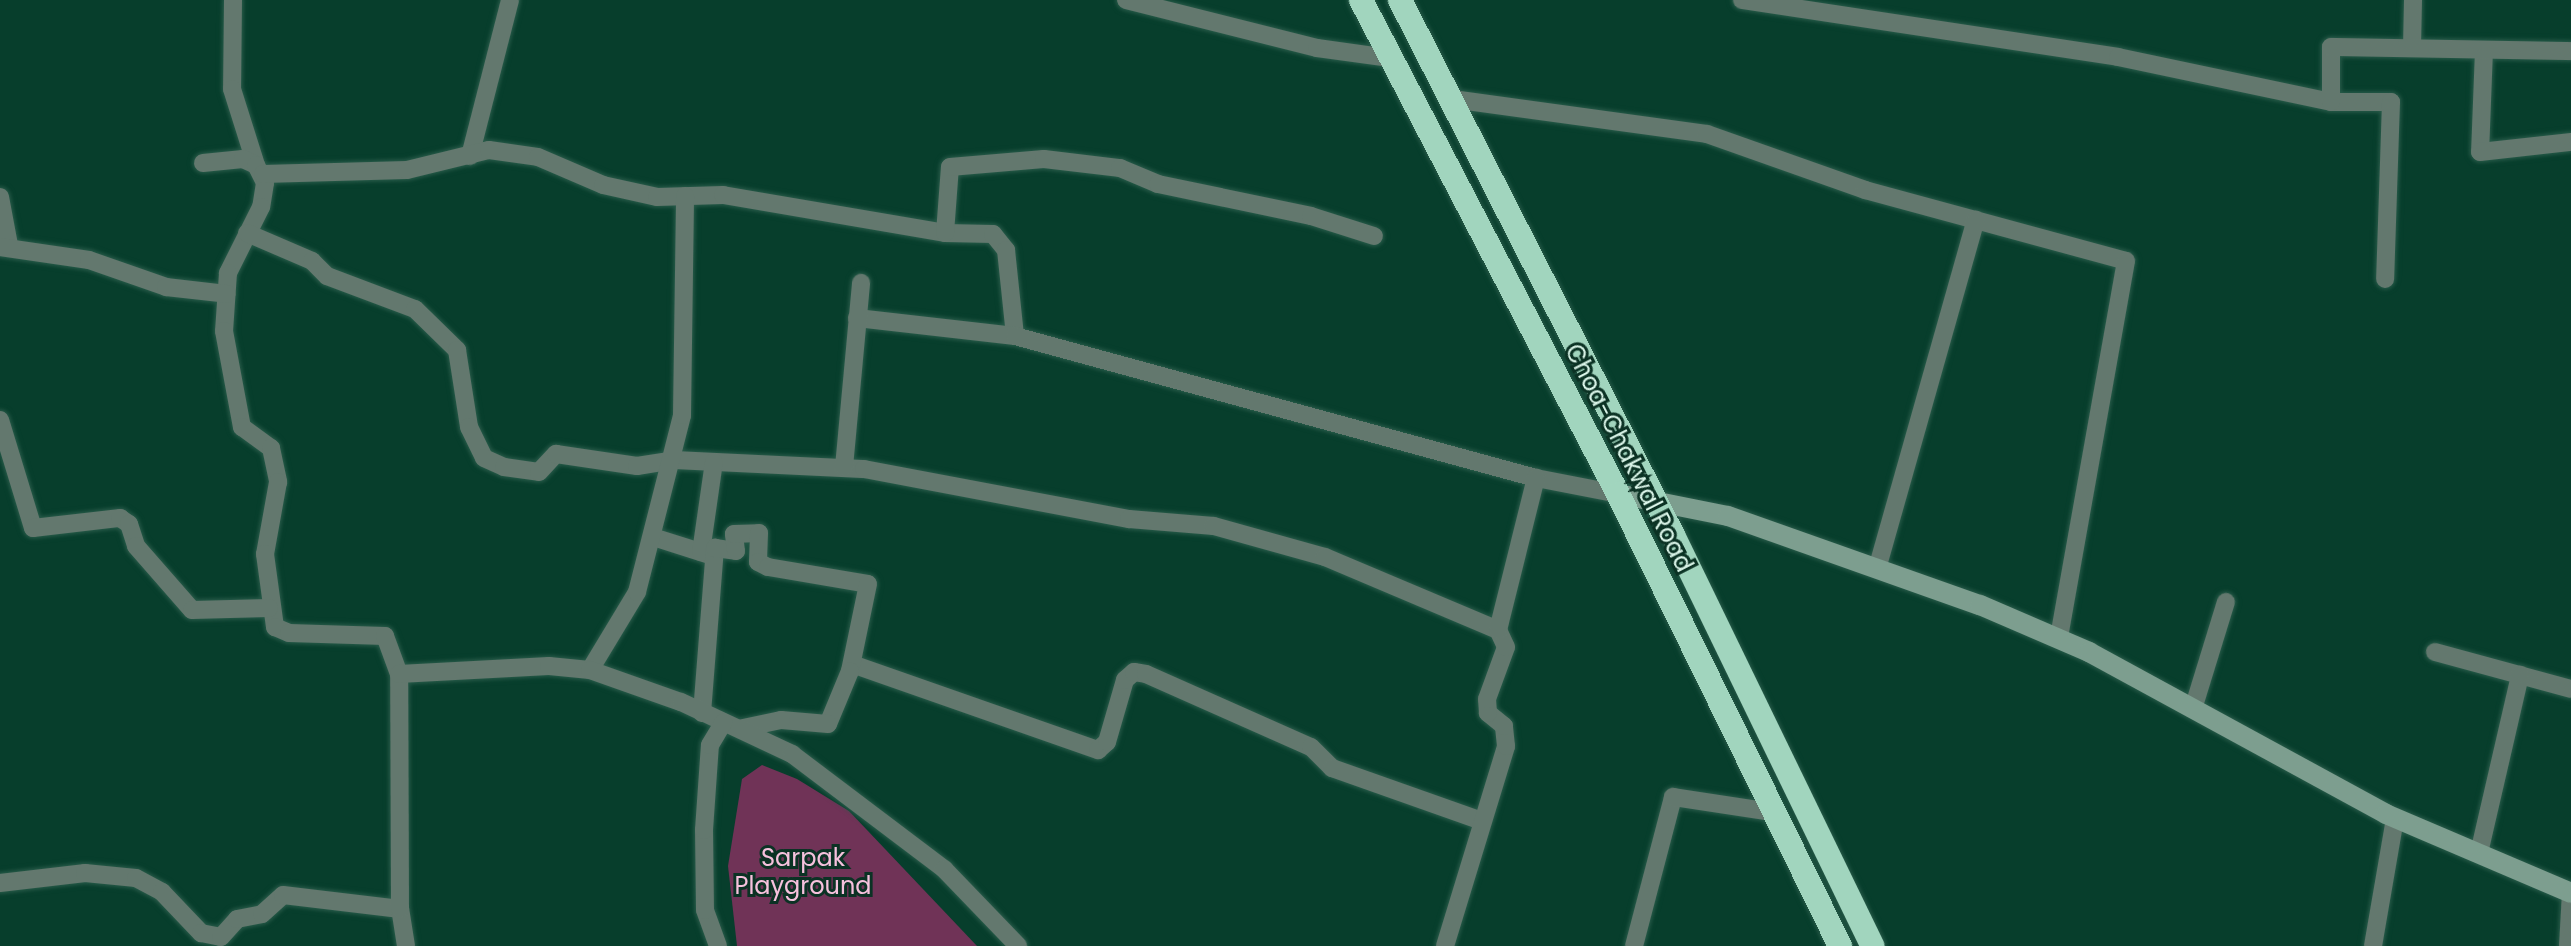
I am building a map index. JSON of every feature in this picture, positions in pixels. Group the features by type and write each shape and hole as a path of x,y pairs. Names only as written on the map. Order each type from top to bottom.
{"highway":[{"name":"Choa-Chakwal Road","path":"1361,0 1618,494 1840,946"},
{"path":"1400,0 1656,502 1873,946"}],"street":[{"path":"233,0 232,89 259,170 261,207 228,273 224,331 242,427 271,448 278,482 265,554 269,608 275,627 289,633 385,636 399,674 400,909 406,946"},
{"path":"470,156 510,0"},
{"path":"1126,0 1317,48 1390,58"},
{"path":"1742,0 2118,57 2331,102 2391,102 2385,279"},
{"path":"2412,48 2413,0"},
{"path":"2331,102 2331,47 2571,51"},
{"path":"2484,50 2480,152 2571,142"},
{"path":"1452,99 1707,134 1865,190 2126,261 2059,639"},
{"path":"203,163 243,159 259,170 407,170 489,150 538,157 603,185 657,197 723,195 945,233 993,234 1001,239 1015,336"},
{"path":"945,233 950,167 1044,159 1120,168 1158,184 1311,216 1374,236"},
{"path":"590,670 637,592 673,460 682,415 685,196"},
{"path":"0,197 5,246 89,260 166,287 227,294"},
{"path":"1877,569 1976,220"},
{"path":"247,233 312,261 327,276 415,309 434,327 457,350 469,427 484,458 539,472 556,454 637,466 673,460 844,467 1129,519 1214,526 1325,557 1498,630"},
{"path":"844,467 861,283"},
{"path":"857,318 1015,336 1536,478 1728,516 1877,569 2059,639 2395,818 2571,893 2568,946"},
{"path":"0,420 33,528 120,518 129,524 136,546 192,610 269,608"},
{"path":"702,713 707,554 714,462"},
{"path":"1445,946 1507,735 1488,713 1487,699 1506,647 1498,630 1536,478"},
{"path":"707,554 715,548 736,551 734,534 759,533 758,562 768,567 868,584 852,664 828,724 781,720 742,728"},
{"path":"653,537 707,554"},
{"path":"2193,709 2226,602"},
{"path":"2435,652 2571,689"},
{"path":"852,664 1098,750 1107,742 1125,680 1134,672 1146,674 1311,747 1332,768 1482,821"},
{"path":"399,674 549,666 590,670 742,728 792,754 944,869 1018,946"},
{"path":"2479,853 2520,675"},
{"path":"718,946 705,910 704,830 710,745 723,723"},
{"path":"1634,946 1673,797 1772,812"},
{"path":"2373,946 2395,818"},
{"path":"0,883 85,873 136,878 162,892 201,933 221,937 237,919 262,914 283,895 400,909"}],"green space":[{"name":"Sarpak Playground","path":"762,765 797,779 849,811 977,946 737,946 728,866 742,779"}]}
